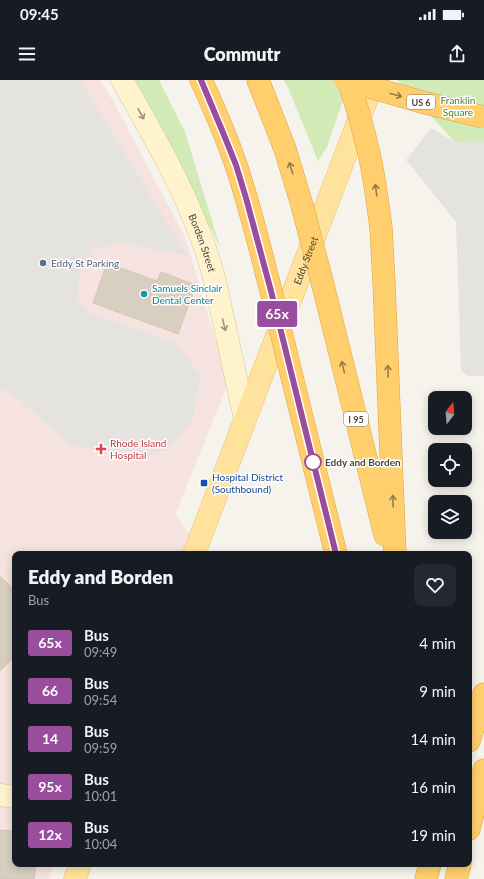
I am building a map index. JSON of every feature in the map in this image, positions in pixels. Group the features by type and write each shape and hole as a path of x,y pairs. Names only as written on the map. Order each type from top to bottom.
{"highway":[{"path":"201,80 236,165 246,198 271,291 335,551"},
{"name":"I 95","path":"258,80 285,149 302,205 389,551"},
{"path":"347,80 357,108 370,158 381,228 395,551"},
{"name":"US 6","path":"347,80 422,102 484,117"},
{"path":"472,732 484,694"},
{"path":"472,817 484,770"},
{"path":"414,867 416,879"},
{"path":"426,879 429,867"},
{"path":"456,879 459,867"},
{"path":"468,867 470,879"}],"main road":[{"name":"Eddy Street","path":"195,551 374,80"},
{"path":"75,879 79,867"}],"street":[{"name":"Borden Street","path":"122,80 190,208 209,258 245,420"},
{"path":"0,795 12,797"}],"shaded area":[{"name":"Rhode Island Hospital","path":"0,80 100,80 113,101 185,237 228,383 175,515 203,551 12,551 12,867 53,867 49,879 0,879"},
{"name":"Eddy St Parking","path":"0,80 80,80 188,256 122,243 92,249 81,271 77,297 91,314 176,343 200,375 194,417 170,448 138,459 70,444 11,393 0,389"},
{"path":"431,128 455,142 484,141 484,376 468,376 461,371 456,222 406,160"}],"green space":[{"path":"132,80 159,80 185,132 220,247 163,135"},
{"path":"284,80 350,80 327,147 318,161 289,90"},
{"name":"Franklin Square","path":"397,80 484,80 484,141 455,142"}],"building":[{"name":"Samuels Sinclair Dental Center","path":"107,263 157,281 161,272 196,285 178,334 93,303"},
{"path":"0,576 12,588 12,659 0,671"},
{"path":"0,830 12,831 12,867 36,867 34,879 0,879"}],"bus line":[{"name":"65x","path":"201,80 236,165 246,198 271,291 335,551"}],"place":[{"name":"Eddy St Parking","path":"43,263"},
{"name":"Samuels Sinclair Dental Center","path":"144,294"},
{"name":"Rhode Island Hospital","path":"101,449"},
{"name":"Eddy and Borden","path":"313,462"},
{"name":"Hospital District (Southbound)","path":"204,483"}]}
